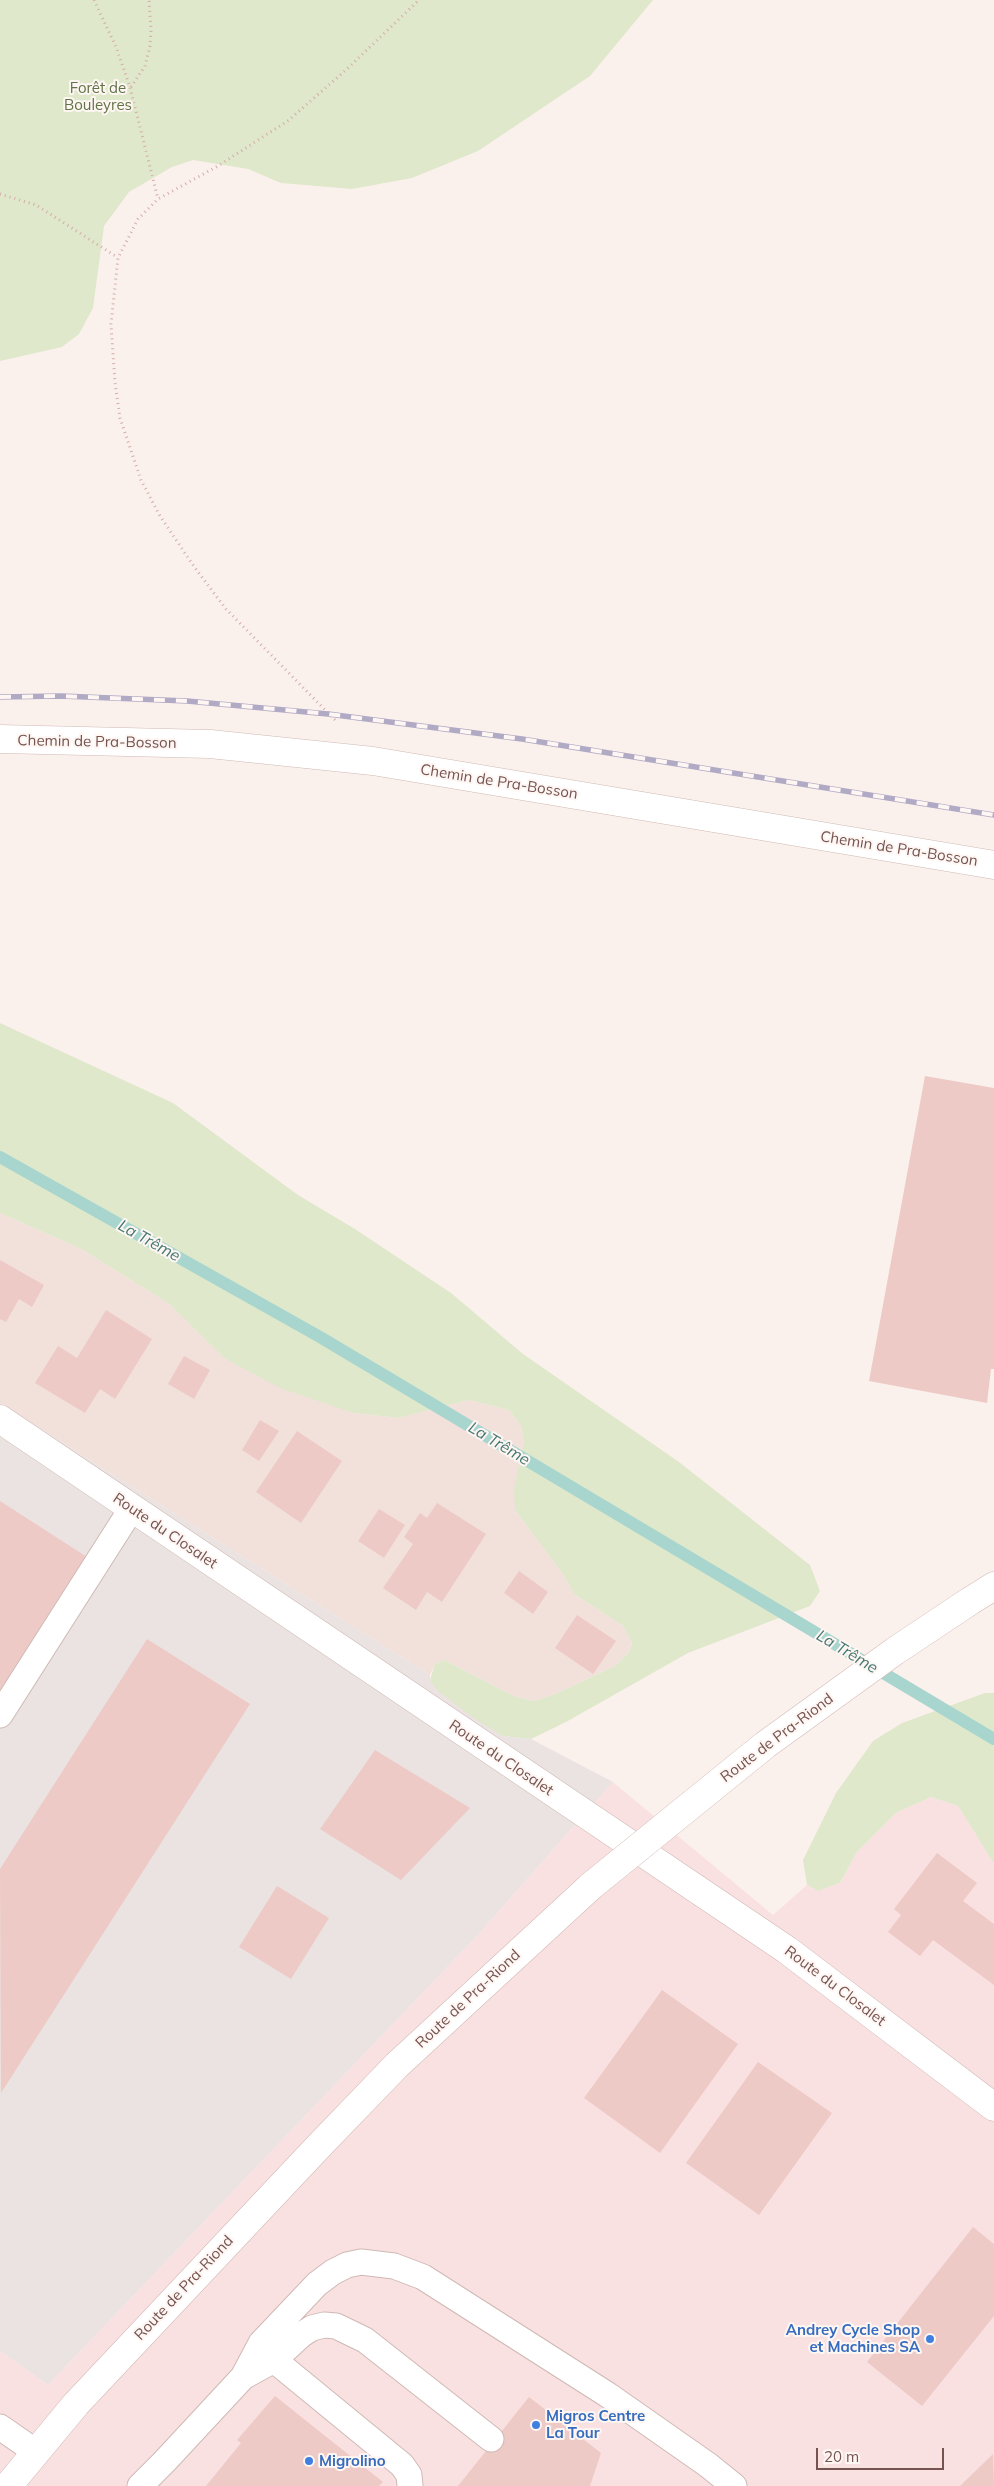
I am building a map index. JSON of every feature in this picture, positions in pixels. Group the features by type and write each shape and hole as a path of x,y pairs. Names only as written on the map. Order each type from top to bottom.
{"street":[{"name":"Chemin de Pra-Bosson","path":"0,739 210,744 373,761 994,864"},
{"name":"Route du Closalet","path":"0,1419 787,1950 994,2107"},
{"name":"Route de Pra-Riond","path":"8,2486 134,2341 384,2079 475,1991 591,1886 765,1745 895,1651 994,1586"}],"lane":[{"path":"0,1715 132,1508"},
{"path":"140,2486 165,2462 243,2376 261,2343 317,2284 333,2272 347,2265 361,2262 394,2266 423,2276 608,2395 708,2465 734,2486"},
{"path":"243,2376 274,2360 301,2335 312,2328 324,2325 349,2331 365,2340 491,2439"},
{"path":"274,2360 402,2465 409,2475 410,2486"},
{"path":"0,2427 36,2452"}],"path":[{"path":"94,0 116,46 130,87 158,199"},
{"path":"130,87 145,66 150,46 152,30 149,0"},
{"path":"373,761 226,609 195,568 160,516 141,480 120,418 115,383 112,324 118,258 138,220 158,199 218,166 289,120 347,69 420,0"},
{"path":"0,194 36,205 118,258"}],"shaded area":[{"path":"0,1213 81,1249 168,1303 224,1358 353,1413 398,1418 469,1400 509,1410 521,1426 524,1442 515,1510 562,1573 574,1594 623,1626 632,1641 629,1652 615,1666 555,1694 534,1701 516,1697 444,1660 435,1664 430,1675 0,1403"},
{"path":"0,1403 430,1675 430,1680 503,1736 531,1739 613,1782 476,1937 48,2385 0,2351"},
{"path":"613,1782 773,1915 807,1885 818,1891 840,1883 857,1852 896,1813 931,1797 958,1806 994,1864 994,2486 0,2486 0,2351 48,2385 476,1937"}],"green space":[{"name":"Forêt de Bouleyres","path":"0,0 653,0 590,76 478,151 412,178 352,189 281,183 248,169 193,160 172,167 129,192 104,226 93,308 79,334 62,347 0,361"},
{"path":"0,1023 173,1103 298,1195 355,1229 451,1293 523,1354 679,1462 810,1565 820,1591 810,1606 688,1653 566,1722 531,1739 503,1736 475,1719 437,1690 430,1680 435,1664 444,1660 516,1697 534,1701 555,1694 615,1666 629,1652 632,1642 623,1626 574,1594 562,1573 515,1510 514,1488 524,1442 521,1426 509,1410 469,1400 398,1418 353,1413 280,1388 224,1358 168,1303 81,1249 0,1213"},
{"path":"985,1693 994,1693 994,1864 958,1806 931,1797 896,1813 857,1852 840,1883 818,1891 807,1885 803,1860 836,1793 873,1741 902,1723"}],"building":[{"path":"925,1076 994,1088 994,1369 991,1369 987,1403 869,1381"},
{"path":"0,1260 44,1285 32,1307 19,1299 6,1322 0,1319"},
{"path":"106,1310 152,1339 115,1399 100,1389 85,1413 35,1383 58,1346 77,1358"},
{"path":"184,1356 210,1370 194,1399 168,1384"},
{"path":"260,1420 279,1431 259,1461 242,1450"},
{"path":"297,1431 342,1461 301,1523 256,1492"},
{"path":"0,1501 87,1557 0,1693"},
{"path":"437,1503 486,1534 442,1602 427,1592 416,1610 383,1588 413,1544 404,1537 420,1513 427,1518"},
{"path":"379,1509 405,1525 384,1558 358,1541"},
{"path":"519,1571 548,1592 533,1614 504,1593"},
{"path":"577,1615 616,1641 593,1674 555,1648"},
{"path":"147,1639 250,1704 1,2093 0,1869"},
{"path":"375,1750 470,1808 401,1880 320,1829"},
{"path":"937,1853 977,1883 963,1901 994,1924 994,1985 933,1940 920,1956 888,1932 901,1915 894,1909"},
{"path":"277,1886 329,1918 291,1979 239,1947"},
{"path":"662,1990 738,2044 660,2153 584,2098"},
{"path":"758,2062 832,2113 759,2215 686,2163"},
{"name":"Andrey Cycle Shop et Machines SA","path":"973,2227 994,2244 994,2316 922,2406 867,2362"},
{"name":"Migrolino","path":"275,2396 383,2482 379,2486 206,2486 241,2443 237,2440"},
{"name":"Migros Centre La Tour","path":"529,2397 601,2453 590,2486 458,2486"},
{"path":"993,2454 994,2486 960,2486"}],"waterway":[{"name":"La Trême","path":"0,1157 320,1337 994,1739"}],"railway":[{"path":"0,697 61,696 187,701 328,714 522,739 994,815"}],"place":[{"name":"Andrey Cycle Shop et Machines SA","path":"930,2339"},
{"name":"Migros Centre La Tour","path":"536,2425"},
{"name":"Migrolino","path":"309,2461"}]}
